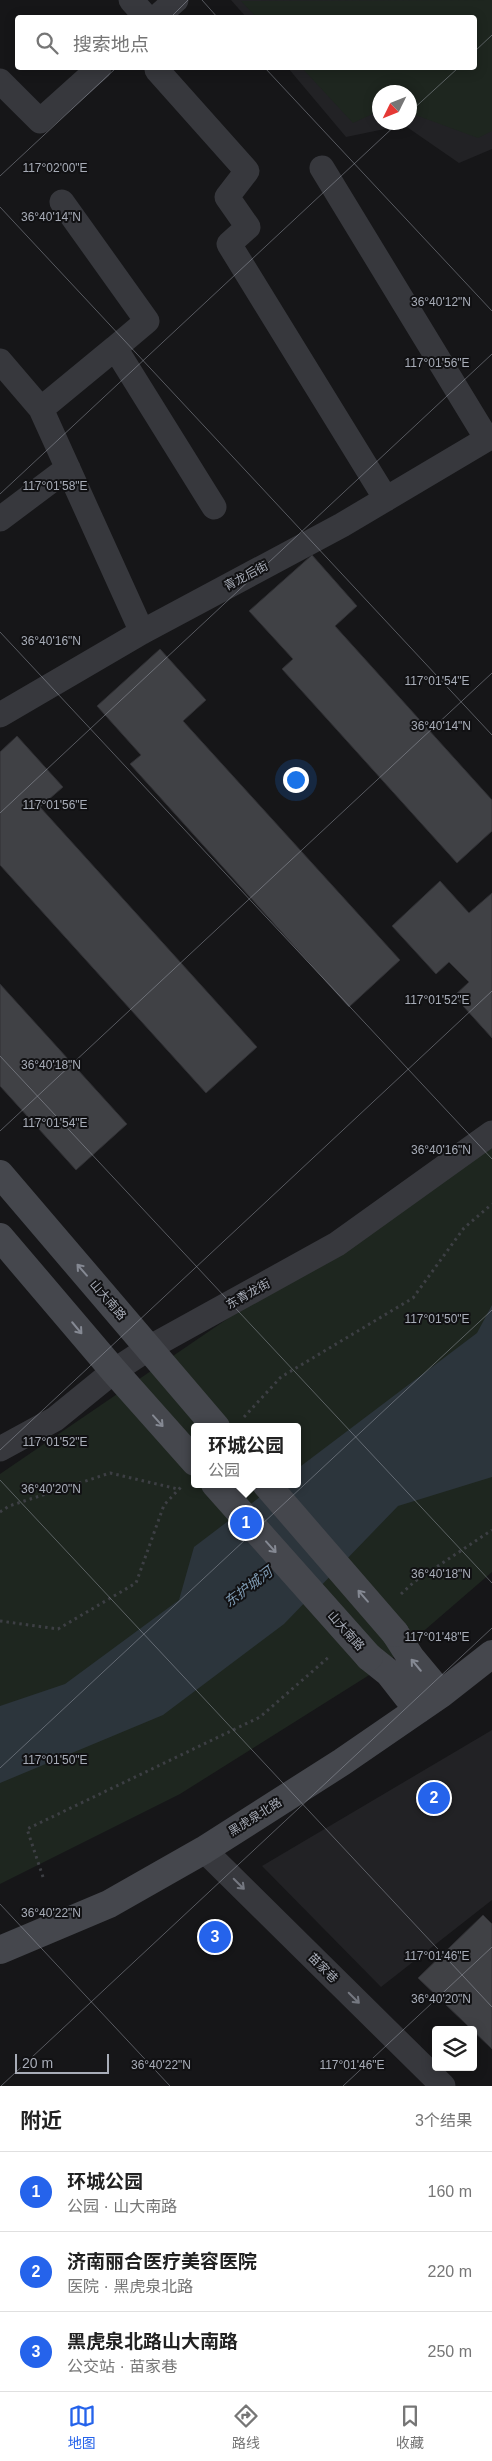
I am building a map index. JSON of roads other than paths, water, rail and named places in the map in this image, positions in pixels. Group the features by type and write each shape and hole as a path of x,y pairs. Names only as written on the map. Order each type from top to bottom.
{"main road":[{"name":"山大南路","path":"0,1174 154,1354 229,1423"},
{"path":"0,1237 120,1378 190,1472"},
{"name":"山大南路","path":"219,1488 369,1657 389,1674 418,1710"},
{"path":"269,1488 395,1633 411,1658 441,1694"},
{"name":"黑虎泉北路","path":"0,1950 109,1904 204,1850 342,1762 441,1694 492,1654"}],"street":[{"path":"132,0 144,15"},
{"path":"159,15 176,0"},
{"path":"0,81 40,120 98,70"},
{"path":"157,70 247,171 227,197 248,227 229,244 386,499"},
{"path":"322,168 489,438"},
{"path":"41,409 147,321 62,202"},
{"path":"115,348 214,507"},
{"path":"0,361 41,409 142,632"},
{"name":"青龙后街","path":"0,715 142,632 386,499 489,438"},
{"path":"0,519 68,468"},
{"name":"东青龙街","path":"0,1449 55,1419 154,1354 337,1244 492,1133"},
{"name":"苗家巷","path":"204,1850 442,2086"}],"water":[{"name":"东护城河","path":"492,1305 492,1477 398,1506 284,1624 163,1715 0,1783 0,1706 65,1684 179,1600 194,1547 272,1488 301,1488 301,1466 477,1333"}],"place":[{"name":"环城公园","path":"246,1523"},
{"name":"济南丽合医疗美容医院","path":"434,1798"},
{"name":"黑虎泉北路山大南路","path":"215,1937"}]}
